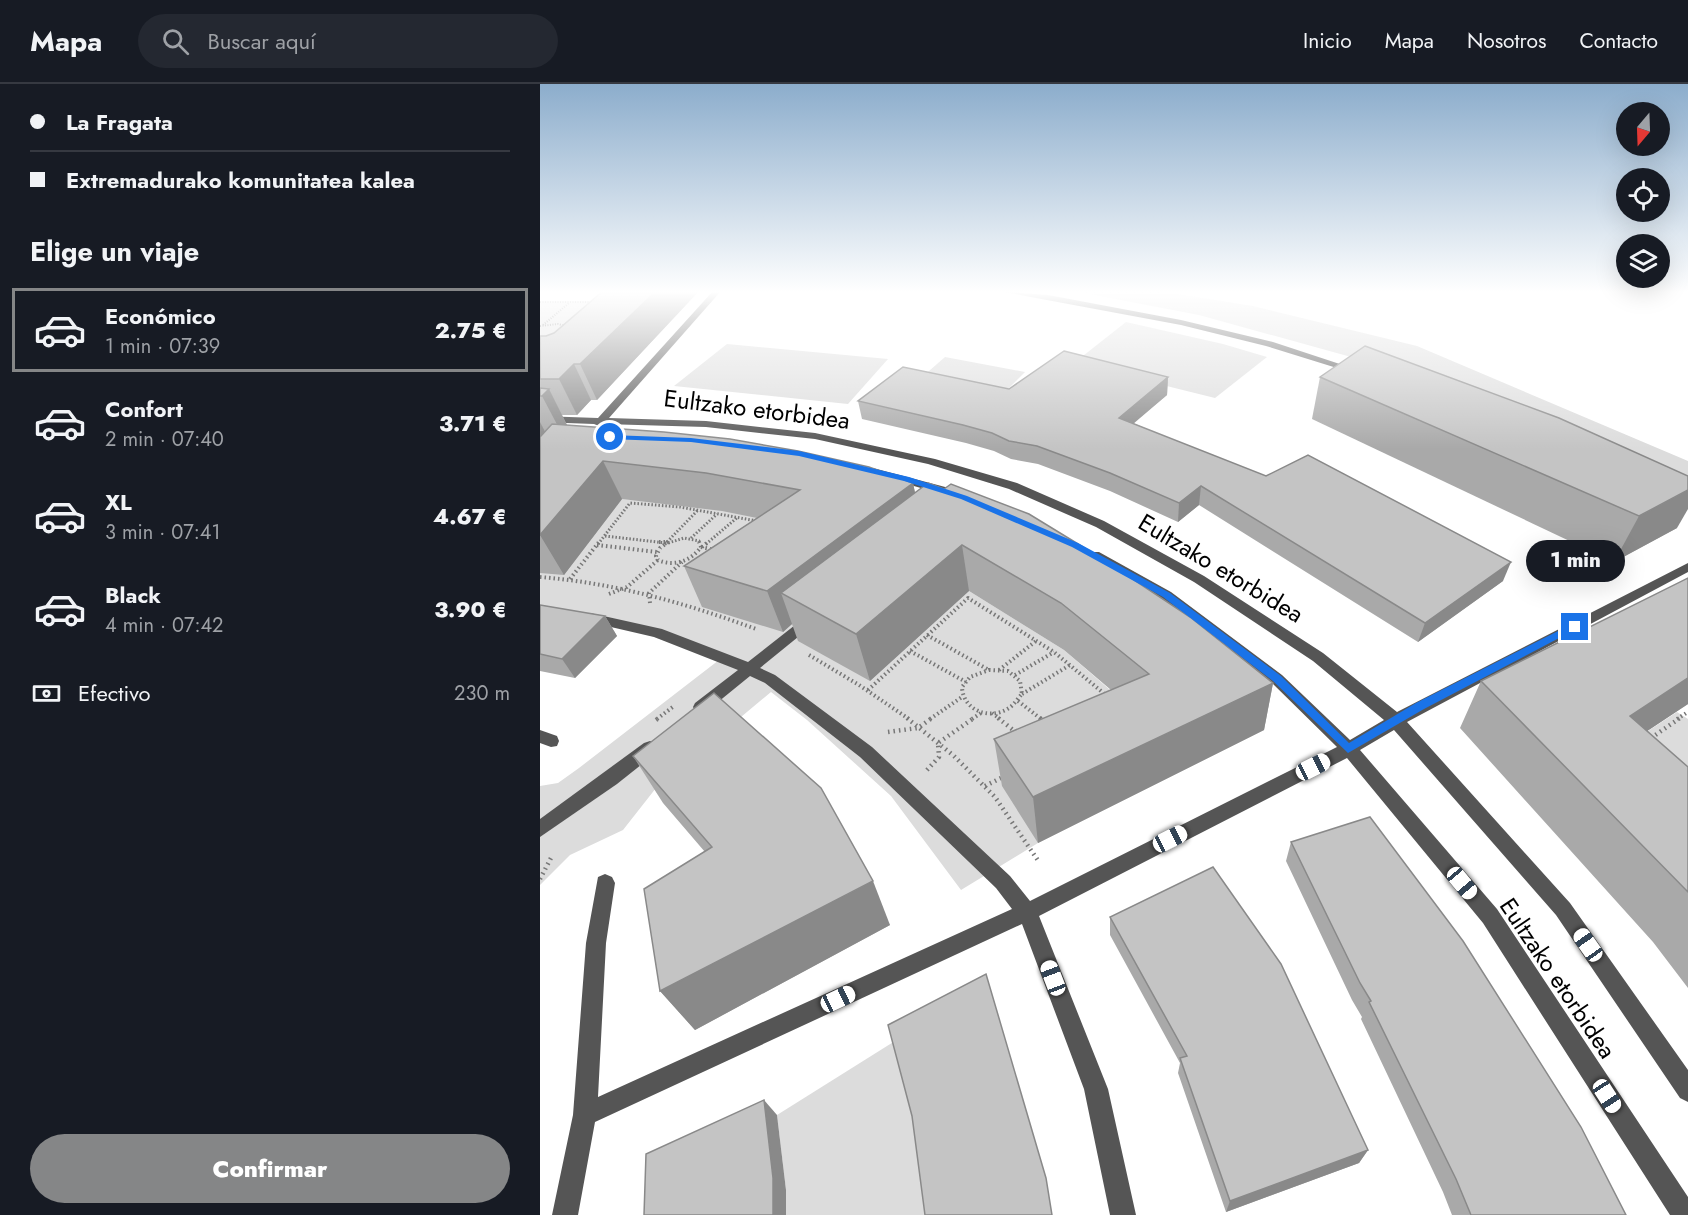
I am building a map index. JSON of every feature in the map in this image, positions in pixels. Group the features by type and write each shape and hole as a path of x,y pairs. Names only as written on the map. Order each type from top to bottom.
{"street":[{"path":"603,419 670,344"},
{"path":"1266,344 1366,374"},
{"name":"Eultzako etorbidea","path":"603,419 586,437 645,438"},
{"name":"Eultzako etorbidea","path":"540,420 603,419 706,424 815,436 931,460 1012,486 1100,524 1199,579 1318,657 1395,720 1563,909 1688,1090"},
{"name":"Eultzako etorbidea","path":"853,466 907,479 964,497"},
{"name":"Eultzako etorbidea","path":"1075,545 1166,595 1277,679 1348,749 1490,916 1685,1215"},
{"path":"585,1115 1027,912 1348,749 1395,720 1688,567"},
{"path":"693,713 820,613"},
{"path":"572,615 657,633 692,644 770,679 866,752 1003,882 1027,912 1096,1089 1123,1215"},
{"path":"540,829 611,780 666,735"},
{"path":"565,1215 585,1115 595,955 605,883"}],"path":[{"path":"570,579 630,503 698,510 759,522"},
{"path":"657,552 698,510"},
{"path":"691,538 717,513"},
{"path":"658,560 668,563 689,559 739,517"},
{"path":"604,536 666,543 691,538 699,541 701,548"},
{"path":"597,545 657,552"},
{"path":"701,548 722,552"},
{"path":"657,552 658,560"},
{"path":"689,559 700,562"},
{"path":"627,587 658,560"},
{"path":"649,593 682,562"},
{"path":"868,690 968,598 1054,652 1114,701"},
{"path":"927,636 989,670"},
{"path":"999,670 1036,641"},
{"path":"910,651 966,682"},
{"path":"1015,675 1054,652"},
{"path":"1022,694 1070,665"},
{"path":"918,728 962,697 966,682 972,676 989,670 999,670 1015,675 1023,687 1018,701 1003,711 992,713 972,710 962,697"},
{"path":"1018,701 1054,729"},
{"path":"1640,745 1688,712"},
{"path":"938,743 981,713"},
{"path":"992,713 1019,735"},
{"path":"985,786 1005,776"}],"shaded area":[{"path":"540,344 575,344 540,371"},
{"path":"727,344 888,359 848,404 674,386"},
{"path":"1098,344 1222,344 1267,357 1215,398 1074,363"},
{"path":"1303,344 1408,344 1417,346 1688,461 1688,490 1398,370"},
{"path":"945,357 1025,372 1003,394 921,378"},
{"path":"622,499 904,516 870,681 969,591 1064,650 1147,722 1038,843 961,890 891,796 807,720 771,692 656,788 623,830 570,855 540,885 540,786 558,783 719,660 626,627 540,614 540,573"},
{"path":"1677,712 1688,719 1688,848 1599,763"},
{"path":"895,1041 919,1130 931,1215 786,1215 786,1190 777,1115"}],"building":[{"path":"540,344 601,344 580,364 574,364 559,379 540,379"},
{"path":"1365,346 1559,418 1688,476 1688,490 1639,516 1320,377"},
{"path":"1064,351 1168,377 1119,418 1266,476 1308,455 1511,562 1425,623 1201,486 1179,503 1110,473 1037,446 1009,441 992,433 963,425 858,401 903,367 1009,389"},
{"path":"540,388 549,389 540,396"},
{"path":"552,424 730,439 869,467 913,483 767,591 684,566 800,490 706,473 603,461 540,535 540,437"},
{"path":"928,483 944,489 951,484 1029,514 1190,617 1273,683 1033,797 994,739 1149,674 1061,603 962,545 856,634 781,593"},
{"path":"1688,578 1688,678 1630,716 1688,767 1688,892 1481,681"},
{"path":"540,605 605,616 562,659 540,654"},
{"path":"714,693 821,788 873,881 660,991 644,889 712,847 633,756"},
{"path":"1370,817 1463,941 1581,1127 1626,1215 1471,1215 1456,1179 1369,1002 1371,1001 1291,842"},
{"path":"1213,867 1281,964 1368,1150 1230,1201 1180,1058 1187,1056 1110,917"},
{"path":"986,974 1046,1178 1052,1215 925,1215 912,1116 888,1025"},
{"path":"764,1100 773,1178 773,1215 644,1215 646,1154"}],"route":[{"path":"610,437 691,440 799,453 907,479 964,497 1075,545 1166,595 1277,679 1303,702 1348,749 1420,706 1575,627"}]}
